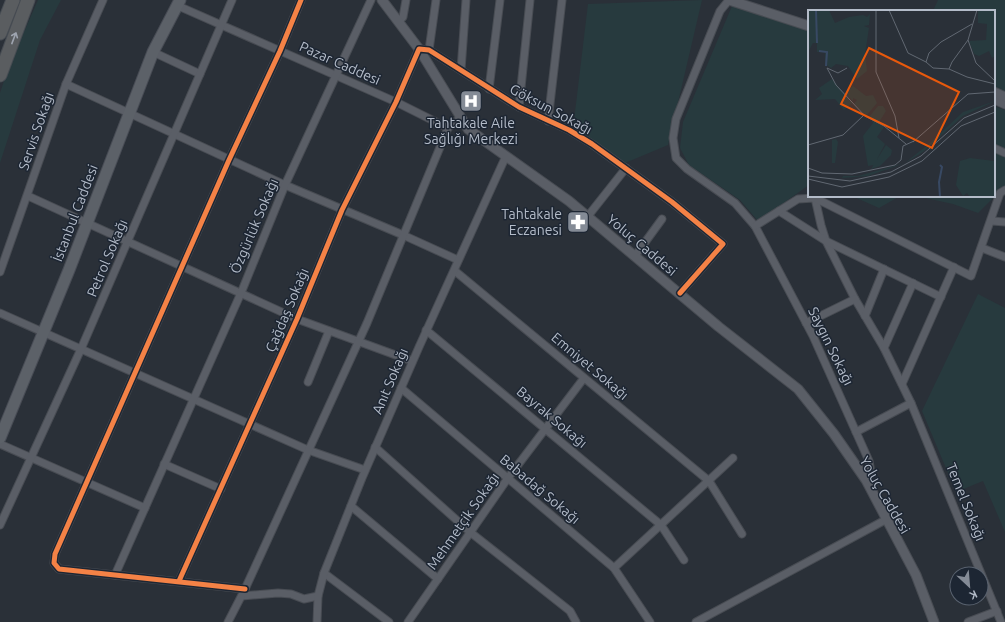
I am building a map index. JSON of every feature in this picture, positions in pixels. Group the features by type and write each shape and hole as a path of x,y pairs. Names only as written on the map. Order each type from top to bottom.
{"highway":[{"path":"0,33 13,0"},
{"path":"0,74 28,0"}],"main road":[{"name":"İstanbul Caddesi","path":"0,438 44,332 153,52 178,2"}],"street":[{"name":"Servis Sokağı","path":"0,272 28,196 66,84 103,0"},
{"name":"Petrol Sokağı","path":"0,525 81,349 232,0"},
{"path":"245,589 59,569 54,563 55,554 280,51 301,0"},
{"name":"Özgürlük Sokağı","path":"115,574 241,293 285,185 337,76 371,0"},
{"name":"Yoluç Caddesi","path":"382,0 419,49 468,129 588,216 719,326 798,389 834,434 866,480 916,575 934,622"},
{"path":"398,22 403,17 406,0"},
{"path":"429,50 436,0"},
{"path":"461,70 466,0"},
{"path":"489,88 500,0"},
{"path":"519,107 530,0"},
{"path":"548,121 562,0"},
{"path":"729,0 755,4 808,26"},
{"name":"Saygın Sokağı","path":"729,0 720,11 676,119 674,146 676,158 687,169 735,202 756,226 806,322 869,461 871,473 866,480"},
{"name":"Pazar Caddesi","path":"178,2 221,25 396,102 448,128"},
{"name":"Göksun Sokağı","path":"419,49 429,50 519,107 569,130 626,168 672,202 723,244 680,293"},
{"name":"Çağdaş Sokağı","path":"179,581 297,319 342,210 396,102 419,49"},
{"path":"153,52 200,74"},
{"path":"66,84 285,185 458,260"},
{"path":"995,92 1005,97"},
{"path":"995,100 1005,105"},
{"path":"228,622 242,596 358,342 448,128 460,118"},
{"path":"995,148 1005,153"},
{"name":"Anıt Sokağı","path":"317,622 318,596 324,574 365,470 426,330 455,271 458,260 506,156"},
{"path":"588,216 626,168"},
{"path":"756,226 798,199 815,198 971,276 992,221 1000,193 1005,190"},
{"path":"28,196 297,319 412,362"},
{"name":"Temel Sokağı","path":"815,198 820,225 826,241 855,299 884,348 911,403 1001,622"},
{"path":"779,211 826,241 941,297"},
{"path":"635,256 662,219"},
{"path":"992,221 1005,222"},
{"path":"982,248 1005,257"},
{"path":"902,384 954,268"},
{"path":"865,316 884,269"},
{"name":"Emniyet Sokağı","path":"455,271 709,481 742,534"},
{"path":"884,348 913,283"},
{"path":"806,322 855,299"},
{"path":"0,313 308,450 365,470"},
{"name":"Bayrak Sokağı","path":"426,330 661,525 684,560"},
{"path":"308,382 329,331"},
{"name":"Mehmetçik Sokağı","path":"408,622 508,478 584,378"},
{"name":"Babadağ Sokağı","path":"401,388 614,568 650,622"},
{"path":"856,432 911,403"},
{"path":"0,444 145,508"},
{"path":"375,447 470,532 570,611 576,622"},
{"path":"614,568 733,458"},
{"path":"164,464 221,488"},
{"path":"351,506 438,579"},
{"path":"696,622 887,520"},
{"path":"324,574 389,622"},
{"path":"242,596 278,593 291,594 304,599 318,596"},
{"path":"968,622 997,611"}],"green space":[{"path":"38,0 61,0 40,40 0,163 0,93 9,66"},
{"path":"702,0 668,145 625,163 573,129 588,4"},
{"path":"938,0 1005,0 1005,92 995,88 995,10 933,10"},
{"path":"732,6 808,31 808,186 758,221 740,200 689,165 680,148 683,122"},
{"path":"995,106 1005,110 1005,186 995,196"},
{"path":"854,197 898,197 879,208"},
{"path":"921,197 994,197 978,213 953,204"},
{"path":"978,294 1005,308 1005,532 983,481 956,492 922,411"}],"cycle path":[{"path":"245,589 59,569 54,563 55,554 229,160 280,51 301,0"},
{"path":"179,581 297,319 342,210 396,102 419,49 429,50 519,107 569,130 592,144 672,202 723,244 680,293"}],"place":[{"name":"Tahtakale Aile Sağlığı Merkezi","path":"471,101"},
{"name":"Tahtakale Eczanesi","path":"578,222"}]}
